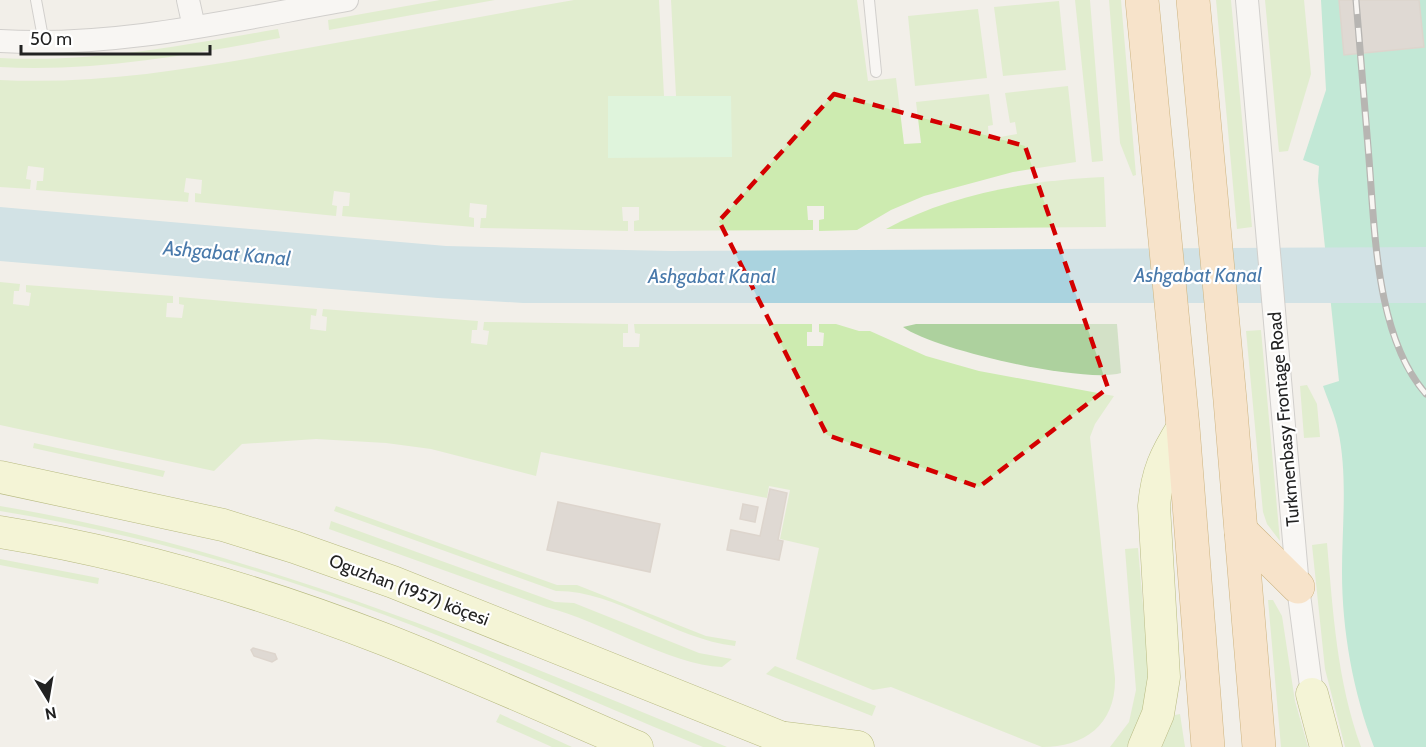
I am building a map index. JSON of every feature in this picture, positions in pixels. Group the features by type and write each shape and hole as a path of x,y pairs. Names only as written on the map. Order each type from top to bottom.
{"main road":[{"path":"1142,0 1181,414 1208,747"},
{"path":"1193,0 1259,747"},
{"path":"1144,747 1153,731 1164,677 1154,506 1156,482 1181,414"},
{"name":"Oguzhan (1957) köçesi","path":"0,477 223,525 294,547 393,582 794,742 858,747"},
{"path":"1241,531 1298,587"},
{"path":"0,532 137,561 286,606 385,640 637,747"},
{"path":"1312,694 1326,747"}],"street":[{"path":"188,0 194,27"},
{"path":"0,40 44,43 194,27 348,0"},
{"name":"Turkmenbasy Frontage Road","path":"1247,0 1298,587 1312,694"}],"lane":[{"path":"36,0 44,43"},
{"path":"869,0 876,72"}],"highlighted area":[{"path":"834,94 1025,146 1108,388 979,487 827,435 719,221"}],"green space":[{"path":"440,0 495,0 329,30 328,20"},
{"path":"574,0 659,0 664,96 608,97 608,158 731,96 676,96 671,0 857,0 868,81 896,78 904,144 921,143 916,102 989,94 993,125 988,126 989,139 1017,134 1015,122 1010,123 1005,93 1068,86 1076,162 1013,172 924,196 891,210 857,230 819,231 819,220 824,219 824,206 807,206 808,220 813,220 813,230 634,231 634,221 639,220 639,207 622,207 623,221 628,221 628,231 480,228 481,218 486,218 487,205 470,203 469,217 474,218 474,227 342,216 343,206 349,206 350,193 334,191 332,205 337,206 336,216 195,202 195,193 201,194 202,180 186,178 184,192 189,193 188,202 36,190 37,181 43,181 44,168 28,166 26,179 31,180 30,189 0,187 0,80 76,80 189,68"},
{"path":"1075,0 1090,0 1103,161 1092,162"},
{"path":"1109,0 1121,0 1136,175 1133,176 1120,143"},
{"path":"1216,0 1231,0 1252,227 1237,229"},
{"path":"1265,0 1304,0 1311,74 1288,151 1279,152"},
{"path":"1321,0 1426,0 1426,747 1374,747 1360,705 1350,661 1344,616 1342,572 1343,465 1337,424 1323,386 1339,381 1318,181 1319,166 1303,160 1326,90"},
{"path":"1059,1 1066,70 1003,76 994,7"},
{"path":"978,9 987,78 915,86 908,16"},
{"path":"278,29 280,38 141,61 71,67 0,67 0,58 70,58 105,55 174,47"},
{"path":"608,96 731,96 732,157 608,158"},
{"path":"1104,177 1106,227 886,229 937,207 992,191 1049,181"},
{"path":"0,282 20,284 19,291 14,291 13,304 29,306 31,293 26,292 26,285 173,296 173,303 167,303 166,317 182,318 184,305 179,304 179,297 317,309 316,316 311,315 310,329 326,331 327,317 322,316 323,309 478,321 477,330 472,330 471,343 487,345 489,331 483,330 484,322 628,324 628,333 623,333 623,347 639,347 640,334 635,333 634,324 812,324 812,332 807,332 807,346 823,346 824,333 819,332 819,324 836,324 859,331 870,331 926,356 979,371 1114,396 1095,424 1090,437 1115,678 1110,708 1104,720 1084,737 1072,743 1042,747 891,687 873,690 796,659 819,548 780,539 790,490 769,486 767,498 541,452 536,476 431,449 386,443 316,439 242,444 214,471 0,425"},
{"path":"916,324 1117,324 1121,373 1076,374 976,355 920,336 903,327"},
{"path":"1261,330 1280,541 1267,524 1263,512 1246,331"},
{"path":"1307,385 1317,404 1320,437 1304,438 1300,386"},
{"path":"34,443 165,471 163,477 33,448"},
{"path":"0,506 94,524 279,575 460,639 727,747 703,747 425,630 291,582 146,541 0,511"},
{"path":"336,506 557,585 577,585 706,636 736,641 735,646 712,642 689,634 600,598 556,591 334,511"},
{"path":"331,521 555,602 574,603 699,653 732,659 722,667 680,659 589,622 329,529"},
{"path":"1327,543 1341,672 1361,747 1345,747 1325,669 1312,545"},
{"path":"1138,548 1149,674 1147,705 1127,747 1110,747 1129,722 1136,690 1125,549"},
{"path":"0,559 99,578 98,584 0,565"},
{"path":"1268,600 1273,600 1282,616 1295,701 1308,747 1281,747"},
{"path":"775,666 876,706 872,716 766,674"},
{"path":"500,714 572,747 552,747 496,722"},
{"path":"1180,714 1185,747 1162,747 1175,715"}],"water":[{"name":"Ashgabat Kanal","path":"0,207 446,246 671,251 1426,247 1426,303 523,303 438,298 0,261"}],"building":[{"path":"1339,0 1419,0 1424,47 1344,55"},
{"path":"770,489 787,493 778,540 783,541 779,560 727,550 731,530 760,536"},
{"path":"558,502 660,524 650,572 547,550"},
{"path":"743,504 758,507 755,522 740,519"},
{"path":"253,648 275,654 277,659 272,662 254,656 251,650"}],"railway":[{"path":"1356,0 1373,218 1381,282 1397,344 1409,371 1426,394"}]}
